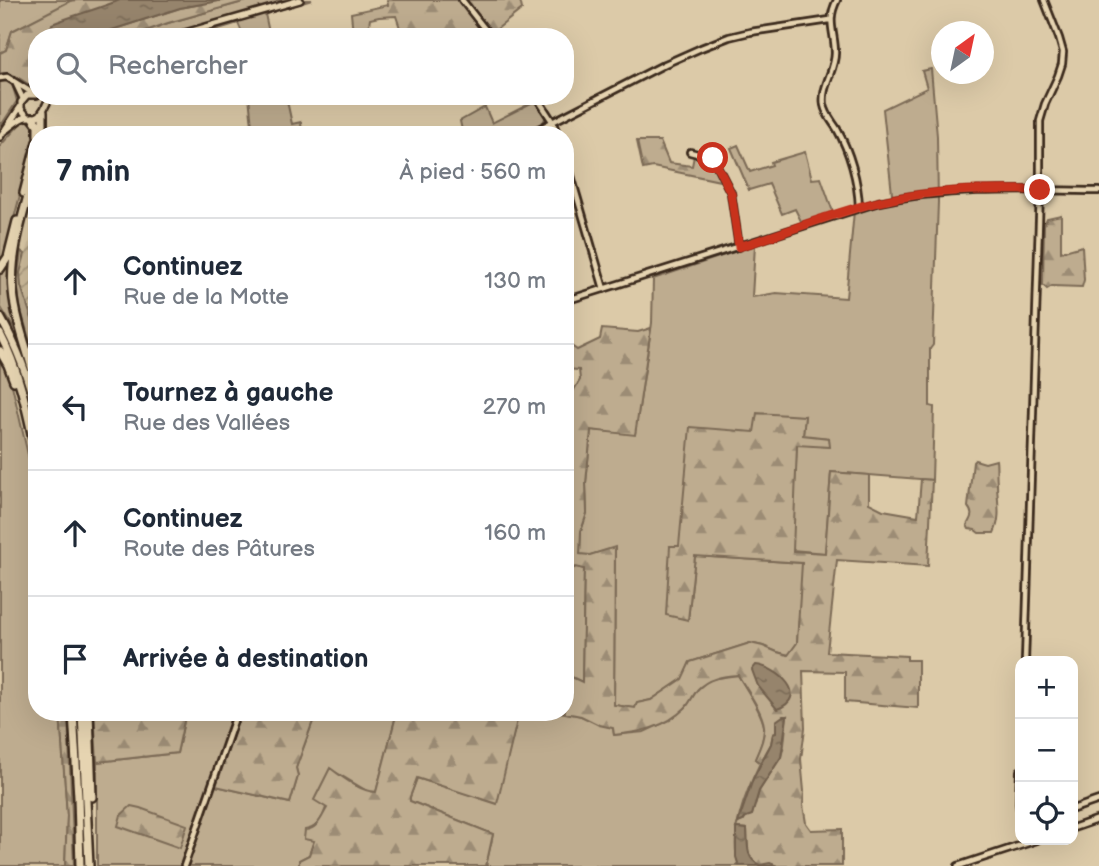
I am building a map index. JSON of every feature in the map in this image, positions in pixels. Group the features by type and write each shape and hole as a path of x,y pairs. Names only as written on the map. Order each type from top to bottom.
{"highway":[{"path":"42,126 44,108"},
{"path":"31,117 38,126"},
{"path":"0,269 8,257 28,178"},
{"path":"28,200 14,257 12,284 15,308 28,354"},
{"path":"0,317 15,344 28,379"},
{"path":"0,334 16,371 28,420"},
{"path":"0,351 24,403"},
{"path":"74,721 80,866"},
{"path":"82,721 89,866"},
{"path":"89,721 92,846 89,853"}],"main road":[{"path":"203,28 300,0"},
{"path":"0,137 28,95"},
{"path":"22,102 23,112 31,117"},
{"path":"6,130 21,119 37,117 46,105"},
{"path":"1078,826 1099,819"},
{"path":"958,866 1022,845"}],"street":[{"path":"462,0 484,28"},
{"path":"837,0 830,20 835,54 824,88 824,105 856,178 859,207"},
{"path":"1025,656 1040,121 1062,64 1063,52 1044,0"},
{"path":"543,126 665,64 729,37 830,20"},
{"path":"0,78 7,77 28,90"},
{"path":"14,81 22,102"},
{"path":"542,105 554,126"},
{"path":"690,152 713,158 731,193 739,247"},
{"path":"574,186 604,289"},
{"path":"574,298 859,207 902,197 952,191 1099,191"},
{"path":"184,866 234,721"},
{"path":"1078,807 1099,800"}],"shaded area":[{"path":"28,247 28,307 21,286 20,273"}],"green space":[{"path":"0,0 77,0 12,31 6,50 0,53"},
{"path":"120,0 56,28 28,28 28,84 10,74 0,74 0,53 6,50 12,31 70,1"},
{"path":"224,0 250,0 154,28 118,28 180,8"},
{"path":"250,0 312,0 265,14 268,28 240,28 238,23 222,28 154,28"},
{"path":"387,0 520,0 522,9 498,28 400,28 396,16 370,19 368,28 352,28 351,13 388,5"},
{"path":"931,69 937,136 938,202 933,345 930,349 930,406 934,407 932,480 831,472 825,553 792,550 797,444 829,447 829,438 803,436 805,416 754,432 679,546 670,546 688,620 695,556 803,563 797,643 789,655 750,643 690,662 683,679 651,700 637,703 635,708 614,705 615,548 580,555 581,531 587,513 586,483 591,430 635,434 652,323 653,279 755,245 752,297 776,293 846,298 854,211 893,203 883,109 927,88 922,71"},
{"path":"0,74 15,75 21,81 13,87 17,101 0,127"},
{"path":"250,105 288,105 292,124 301,122 301,126 252,126"},
{"path":"527,105 538,105 546,116 538,126 461,126 460,121 485,107 492,123"},
{"path":"26,120 34,126 28,126 28,165 6,249 10,262 10,299 18,330 15,330 0,306 0,146"},
{"path":"637,141 660,141 669,163 692,166 694,156 711,162 720,181 653,167 643,169"},
{"path":"738,145 750,172 772,165 771,162 805,152 812,179 821,178 833,212 802,223 795,209 782,214 769,184 749,190 731,148"},
{"path":"1061,215 1061,252 1082,246 1084,280 1082,287 1052,286 1047,289 1043,285 1044,225 1047,218"},
{"path":"21,251 25,254 20,273 28,307 28,335 20,307 17,280"},
{"path":"651,328 635,435 591,430 586,483 587,513 581,531 580,554 590,555 615,547 614,705 635,708 637,703 651,700 682,679 690,662 750,643 788,655 797,643 802,563 695,556 688,620 666,615 670,546 679,546 690,427 754,432 757,413 805,416 803,435 829,438 830,447 797,445 793,551 825,553 831,472 869,475 869,503 883,510 918,516 921,479 932,480 928,566 837,560 827,652 907,656 907,660 918,660 918,708 845,702 845,672 803,671 805,728 801,759 806,823 811,830 842,829 842,866 762,865 752,860 748,850 747,829 736,828 745,817 752,815 759,791 781,757 787,716 777,721 776,733 773,734 771,744 760,763 755,759 764,735 763,720 738,675 711,680 697,690 687,706 677,715 661,725 643,730 614,735 613,728 574,715 574,678 582,682 584,569 574,568 574,390 580,380 579,370 574,370 574,348 577,350 600,339 602,329 638,332"},
{"path":"0,357 12,385 28,455 28,721 61,721 67,816 65,866 0,866"},
{"path":"975,460 985,463 996,460 998,515 994,533 979,533 969,529 967,525 971,516 968,507"},
{"path":"574,568 584,569 582,682 574,678"},
{"path":"738,675 760,713 764,726 762,743 755,759 760,763 744,800 737,827 736,854 739,866 486,866 493,834 410,801 417,778 496,803 517,721 574,721 574,714 613,728 614,735 644,732 670,720 686,707 698,689 710,679"},
{"path":"61,721 68,721 74,866 65,866 67,816"},
{"path":"95,721 184,721 177,753 97,762"},
{"path":"184,721 238,721 216,786 290,803 298,776 296,768 313,721 395,721 376,792 367,791 330,769 325,811 317,825 310,830 314,840 309,855 299,860 299,866 97,866 97,762 177,753"},
{"path":"238,721 313,721 296,768 298,776 290,803 216,786"},
{"path":"395,721 517,721 497,804 417,778 410,797 410,801 493,834 486,866 299,866 299,860 309,855 314,841 304,839 305,830 316,825 327,808 314,800 330,768 358,787 376,792"},
{"path":"131,806 187,825 180,848 118,826 121,815"}],"water":[{"path":"120,0 224,0 180,8 118,28 51,28 52,24"},
{"path":"756,665 773,671 788,683 791,697 787,704 777,709 758,686 752,670"},
{"path":"787,716 781,757 759,791 752,815 738,823 753,779 771,744 773,734 776,733 776,721"},
{"path":"736,828 747,829 748,850 755,862 777,866 739,866 736,857"}],"route":[{"path":"713,158 731,193 739,247 859,207 902,197 952,191 1040,190"}]}
